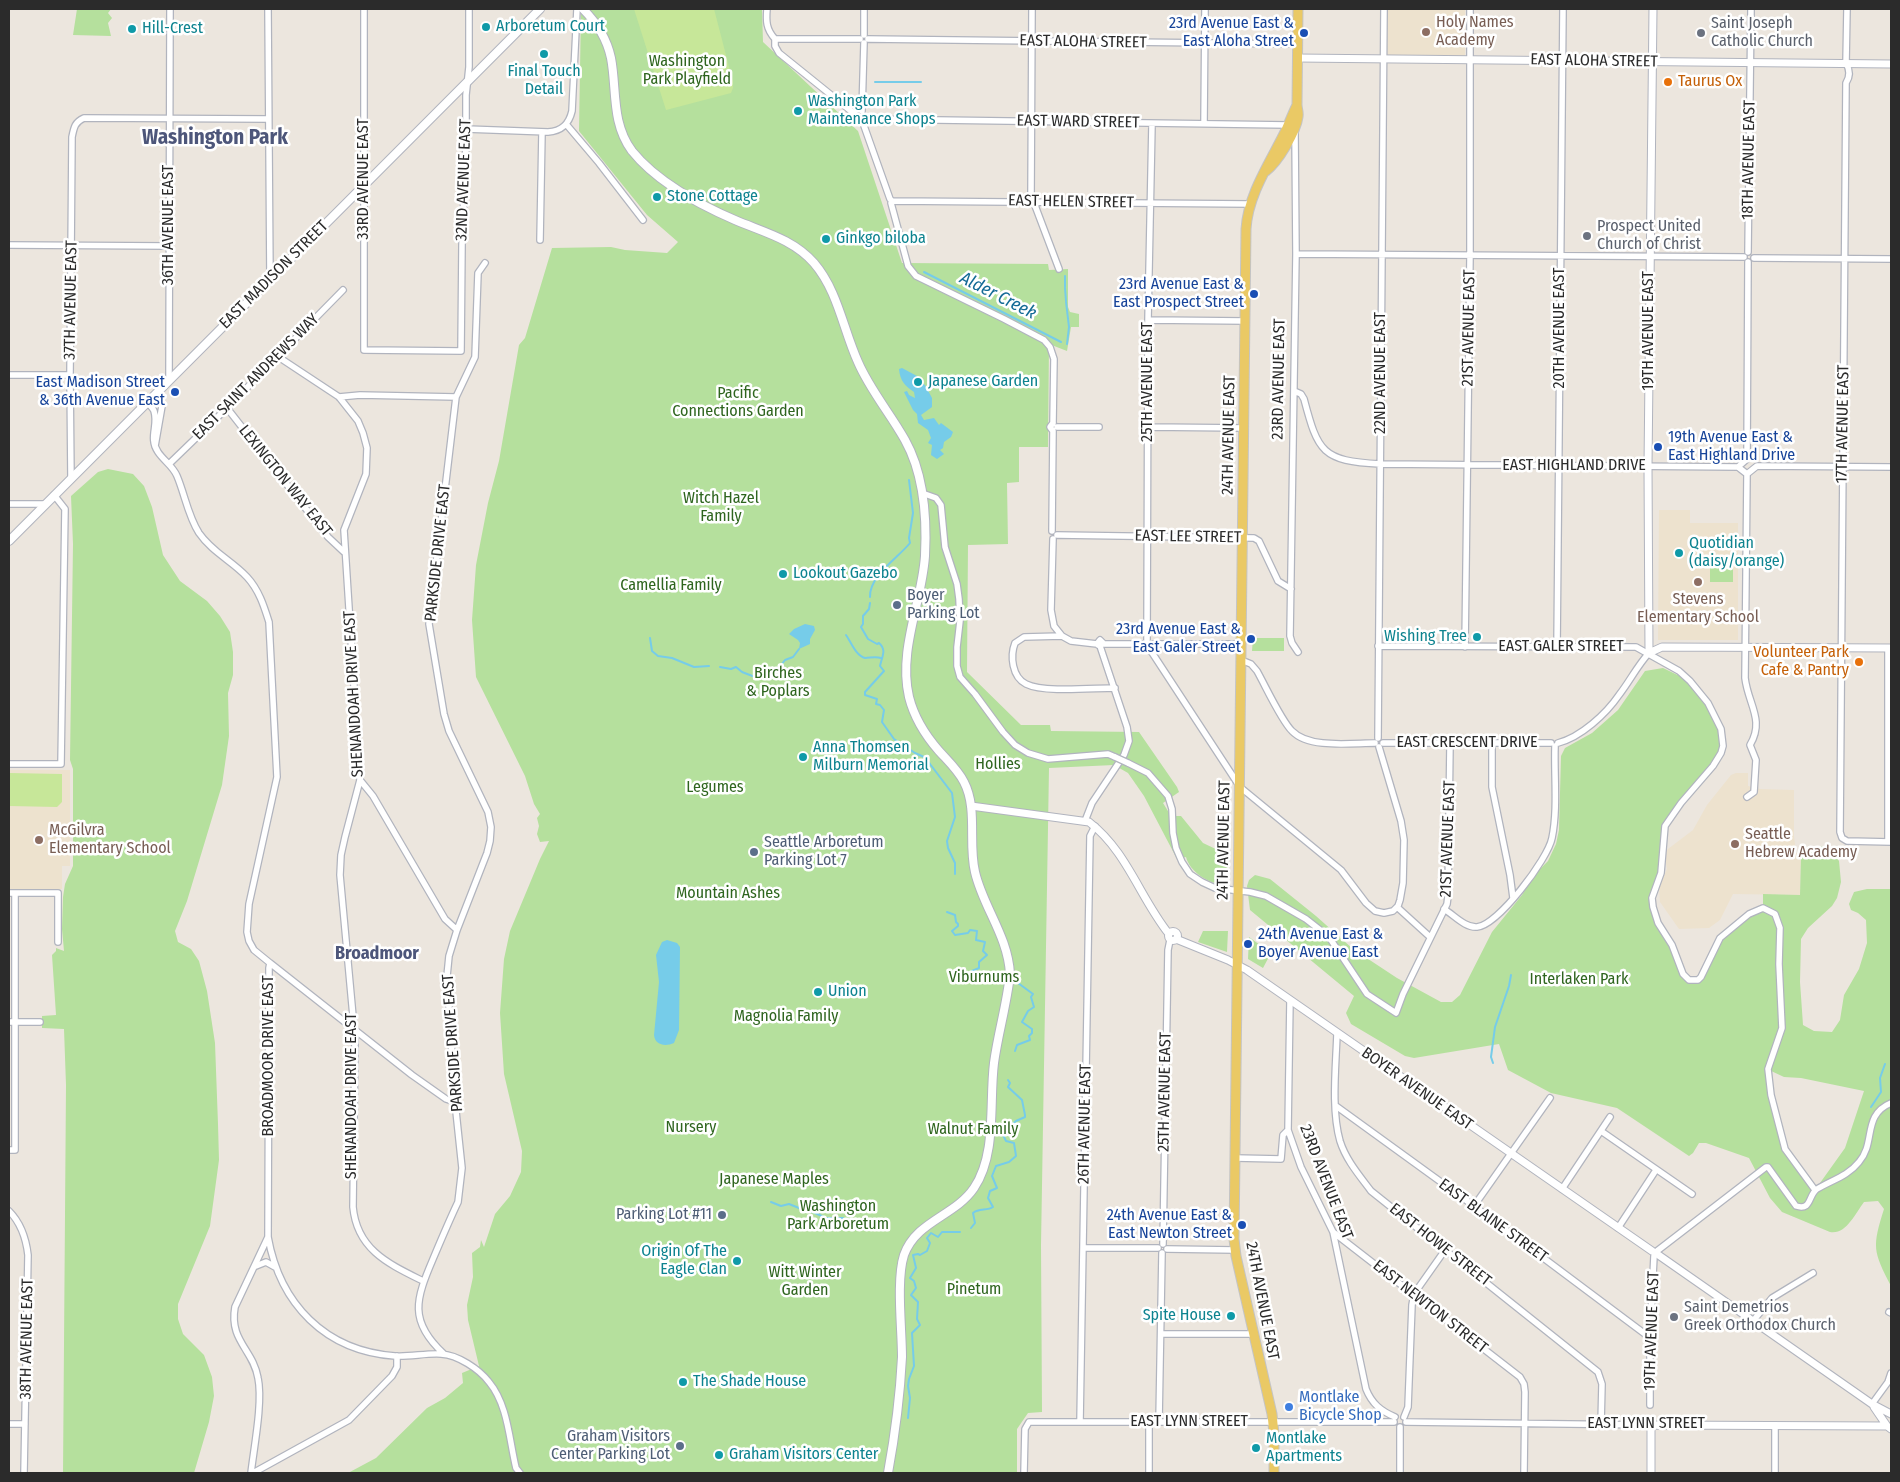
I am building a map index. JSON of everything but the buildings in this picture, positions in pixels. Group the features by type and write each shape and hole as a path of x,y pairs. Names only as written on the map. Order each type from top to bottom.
{"main road":[{"name":"EAST MADISON STREET","path":"9,540 540,9"},
{"path":"583,9 597,26 608,48 612,67 616,115 626,142 637,157 652,171 698,202 796,247 812,261 822,273 833,294 862,371 912,454 919,474 922,492 925,558 907,655 907,686 912,706 920,725 960,775 968,790 971,806 975,872 1000,934 1009,968 1009,979 992,1078 988,1152 984,1170 973,1190 961,1201 920,1230 910,1242 904,1256 901,1280 902,1348 899,1399 888,1473"},
{"name":"23RD AVENUE EAST","path":"1291,127 1297,105 1298,9"},
{"name":"24TH AVENUE EAST","path":"1274,1473 1273,1422 1235,1250 1246,229 1250,204 1266,171 1267,163 1291,127"}],"street":[{"name":"36TH AVENUE EAST","path":"168,381 170,9"},
{"path":"268,9 270,279"},
{"name":"33RD AVENUE EAST","path":"364,9 364,350"},
{"name":"32ND AVENUE EAST","path":"364,350 461,350 469,9"},
{"path":"466,129 542,132 555,131 566,124 572,111 577,9"},
{"path":"767,9 766,22 769,32 775,39 775,46 779,53 856,115 857,121 865,121"},
{"path":"864,9 862,111 866,114 865,121 891,201 906,259 912,272 924,281 1044,340 1050,347 1054,359 1054,535 1050,610 1054,626 1062,636 1071,641 1100,644 1242,644"},
{"path":"1032,9 1031,195 1059,269"},
{"path":"1204,124 1205,9"},
{"name":"22ND AVENUE EAST","path":"1384,9 1378,646 1379,742 1401,821 1404,840 1403,884 1397,907"},
{"name":"21ST AVENUE EAST","path":"1465,647 1470,256 1470,9"},
{"name":"20TH AVENUE EAST","path":"1557,647 1563,9"},
{"name":"19TH AVENUE EAST","path":"1649,653 1648,466 1653,9"},
{"name":"18TH AVENUE EAST","path":"1738,466 1747,459 1751,9"},
{"name":"17TH AVENUE EAST","path":"1847,9 1846,64 1849,68 1849,78 1846,83 1840,832 1844,840 1889,842"},
{"name":"EAST ALOHA STREET","path":"775,39 1297,44"},
{"name":"EAST ALOHA STREET","path":"1297,58 1891,64"},
{"path":"856,115 862,111"},
{"name":"37TH AVENUE EAST","path":"70,479 72,137 74,127 77,122 84,118 169,118"},
{"path":"169,118 268,119"},
{"name":"EAST WARD STREET","path":"865,121 1031,121 1291,127"},
{"path":"566,124 643,220"},
{"name":"25TH AVENUE EAST","path":"1148,644 1146,536 1152,124"},
{"name":"23RD AVENUE EAST","path":"1291,127 1296,254 1290,636 1298,652"},
{"path":"540,240 542,132"},
{"name":"EAST HELEN STREET","path":"891,201 1250,204"},
{"path":"9,245 168,246"},
{"path":"1296,254 1891,259"},
{"name":"PARKSIDE DRIVE EAST","path":"444,1354 432,1343 424,1330 418,1306 423,1281 458,1202 461,1188 462,1159 455,1102 448,976 449,956 487,853 491,828 484,802 449,731 444,714 429,624 456,397 475,357 478,273 485,263"},
{"name":"EAST SAINT ANDREWS WAY","path":"169,464 343,290"},
{"path":"1148,320 1245,321"},
{"name":"SHENANDOAH DRIVE EAST","path":"277,356 339,397 358,420 365,438 368,455 363,483 344,530 360,780 345,837 340,875 354,1028 354,1217 360,1234 371,1250 387,1262 423,1281"},
{"path":"9,375 70,375"},
{"name":"EAST HIGHLAND DRIVE","path":"1294,391 1301,394 1304,399 1318,442 1323,449 1338,458 1380,464 1738,466"},
{"path":"155,394 162,406 155,446"},
{"path":"339,397 360,395 456,397"},
{"path":"148,402 154,411 155,420 152,440 155,446"},
{"name":"LEXINGTON WAY EAST","path":"227,408 328,537 344,552"},
{"path":"1055,427 1100,427"},
{"path":"1148,428 1244,428"},
{"name":"BROADMOOR DRIVE EAST","path":"155,446 177,476 191,520 200,535 215,552 235,566 254,586 261,598 269,622 276,777 249,904 247,932 254,950 270,963 268,1237 276,1268 284,1286 296,1305 312,1322 326,1333 355,1348 374,1354 398,1356 444,1354 471,1366 480,1373 494,1389 502,1405 516,1468 520,1473"},
{"path":"1738,466 1747,474 1746,686 1755,713 1757,731 1750,745 1756,760 1754,792 1747,797"},
{"path":"1747,474 1757,466 1891,467"},
{"path":"922,492 936,498 941,505 945,547 957,584 960,621 956,666 960,677 1003,732 1015,745 1028,753 1048,759 1108,754 1148,772 1168,796 1172,809 1176,848 1180,859 1188,871 1197,879 1210,886 1239,891"},
{"path":"9,764 61,764 64,509 54,495"},
{"path":"9,504 45,504"},
{"name":"EAST LEE STREET","path":"1054,535 1254,538 1259,541 1278,581 1291,589"},
{"path":"1062,636 1024,637 1015,643 1012,655 1013,666 1024,683 1047,688 1114,688"},
{"path":"1085,821 1092,803 1124,756 1128,746 1128,732 1100,644"},
{"path":"1148,644 1240,787 1341,870 1366,903 1375,911 1384,913 1393,911 1397,907 1430,938"},
{"name":"EAST GALER STREET","path":"1378,646 1636,647 1649,653 1662,648 1890,648"},
{"path":"1889,842 1890,648"},
{"path":"1649,653 1690,680 1708,703 1721,729 1723,738 1723,746 1718,760 1681,803 1665,826 1661,873 1652,898 1655,915 1672,945 1683,974 1686,978 1694,981 1698,980 1705,971 1720,938 1755,910 1763,908 1775,914 1780,928 1779,964 1782,1021 1780,1038 1772,1055 1768,1070 1771,1095 1785,1149 1815,1190 1844,1176 1860,1161 1865,1153 1872,1122 1876,1115 1891,1103"},
{"name":"EAST CRESCENT DRIVE","path":"1241,660 1254,666 1292,731 1299,736 1318,743 1555,744 1575,736 1607,709 1618,697 1639,664 1649,653"},
{"path":"1492,743 1492,787 1513,898"},
{"name":"21ST AVENUE EAST","path":"1239,891 1271,898 1316,926 1329,937 1364,990 1372,998 1396,1013 1403,994 1444,909 1448,896 1450,744"},
{"path":"1444,909 1464,923 1479,927 1496,918 1543,861 1552,840 1554,823 1555,744"},
{"path":"360,780 374,798 445,919 457,930"},
{"path":"971,806 1085,821 1094,826 1118,852 1172,938"},
{"name":"26TH AVENUE EAST","path":"1080,1422 1090,836 1094,826"},
{"path":"12,1150 12,893 58,893 58,942"},
{"name":"25TH AVENUE EAST","path":"1159,1421 1168,950 1172,938"},
{"name":"BOYER AVENUE EAST","path":"1172,938 1237,964 1872,1404 1891,1415"},
{"path":"270,963 412,1075 446,1099 455,1102"},
{"name":"23RD AVENUE EAST","path":"1290,1000 1288,1130 1301,1168 1333,1232 1366,1390 1374,1404 1395,1420"},
{"path":"12,1022 40,1022"},
{"name":"EAST HOWE STREET","path":"1337,1033 1337,1126 1341,1143 1354,1168 1371,1190 1598,1372 1602,1384 1602,1424"},
{"path":"1474,1206 1550,1098"},
{"name":"EAST BLAINE STREET","path":"1336,1106 1645,1334 1650,1335"},
{"path":"1562,1190 1610,1117"},
{"path":"1235,1158 1281,1159 1283,1135 1288,1130"},
{"path":"1601,1131 1692,1194"},
{"name":"19TH AVENUE EAST","path":"1650,1405 1650,1335 1655,1253 1761,1170 1768,1167 1796,1206 1804,1208 1807,1206 1815,1190"},
{"path":"1618,1228 1656,1170"},
{"name":"38TH AVENUE EAST","path":"9,1211 23,1231 28,1255 24,1473"},
{"name":"EAST NEWTON STREET","path":"1333,1232 1511,1368 1520,1377 1524,1384 1524,1424"},
{"path":"252,1473 260,1392 254,1364 235,1332 233,1320 235,1307 268,1237"},
{"path":"1084,1248 1235,1250"},
{"path":"1400,1427 1404,1426 1408,1407 1414,1294 1446,1250"},
{"path":"254,1269 259,1264 266,1262 276,1268"},
{"path":"1753,1321 1772,1298 1813,1272"},
{"path":"1161,1334 1254,1334"},
{"path":"252,1473 348,1420 392,1376 397,1367 398,1356"},
{"path":"1872,1404 1888,1382 1891,1373"},
{"name":"BOYER AVENUE EAST","path":"1872,1404 1888,1427"},
{"path":"1400,1427 1396,1426 1395,1420 1399,1415 1405,1420"},
{"path":"1888,1427 1886,1418 1891,1415"},
{"name":"EAST LYNN STREET","path":"1024,1473 1024,1435 1029,1422 1395,1420"},
{"name":"EAST LYNN STREET","path":"1405,1420 1524,1424 1888,1427"},
{"path":"1149,1421 1149,1473"},
{"path":"9,1424 25,1424"},
{"path":"1524,1424 1524,1473"},
{"path":"1651,1425 1651,1473"},
{"path":"1775,1426 1775,1473"},
{"path":"1400,1427 1400,1473"}],"shaded area":[{"name":"Holy Names Academy","path":"1387,9 1465,9 1465,56 1387,56"},
{"name":"Stevens Elementary School","path":"1659,510 1690,510 1690,523 1738,523 1738,640 1658,640"},
{"name":"McGilvra Elementary School","path":"9,770 70,770 70,866 62,866 62,889 9,889"},
{"name":"Seattle Hebrew Academy","path":"1748,773 1748,786 1760,789 1794,790 1794,836 1796,853 1801,855 1800,895 1733,894 1720,920 1709,928 1679,929 1660,902 1659,886 1667,869 1664,852 1693,830 1707,805 1731,775"}],"green space":[{"path":"77,9 111,9 108,13 112,18 108,23 111,36 73,35"},
{"name":"Washington Park Arboretum","path":"581,9 762,9 763,42 858,131 902,263 1048,264 1049,270 1068,269 1068,307 1070,312 1079,314 1079,327 1071,327 1067,351 1049,344 1048,447 1019,447 1019,482 1007,483 1008,544 968,545 967,672 1021,725 1050,725 1051,731 1139,732 1179,792 1163,803 1171,816 1181,816 1203,843 1222,852 1227,858 1228,884 1216,883 1203,878 1192,868 1186,857 1177,859 1144,796 1128,773 1114,765 1049,768 1041,1245 1042,1412 1028,1413 1017,1429 1017,1473 348,1473 376,1458 427,1408 445,1398 463,1383 462,1373 479,1366 468,1320 467,1305 473,1277 472,1253 480,1247 481,1240 484,1247 495,1214 510,1196 521,1172 522,1151 504,1074 500,1013 504,959 510,931 549,841 540,842 537,834 539,826 537,818 540,814 534,804 525,776 476,677 472,620 476,565 488,503 499,461 519,345 525,338 552,248 611,247 667,253 678,242 647,215 579,131"},
{"name":"Washington Park Playfield","path":"634,9 714,9 733,82 731,93 666,110"},
{"path":"108,469 133,474 144,486 152,507 163,555 180,581 207,601 220,616 230,632 233,652 233,675 228,693 229,736 222,785 187,901 175,931 178,942 191,949 199,961 207,991 215,1043 218,1124 219,1160 210,1226 178,1304 178,1319 183,1334 204,1355 212,1377 214,1396 209,1422 194,1473 63,1473 66,1085 64,1029 42,1028 42,1016 56,1015 52,955 56,948 64,951 62,929 63,897 65,884 73,866 73,769 70,760 73,544 71,496 98,472"},
{"path":"1710,564 1733,564 1733,582 1710,582"},
{"path":"1253,638 1284,638 1284,651 1252,651"},
{"name":"Interlaken Park","path":"1663,668 1690,681 1700,691 1721,729 1721,753 1668,821 1662,865 1653,907 1686,978 1698,980 1717,944 1749,914 1763,908 1763,894 1800,895 1801,855 1813,848 1826,846 1839,861 1841,882 1837,898 1832,906 1808,928 1801,939 1800,982 1803,1025 1814,1031 1832,1032 1840,1020 1844,995 1859,969 1867,943 1866,920 1851,910 1849,904 1854,892 1867,889 1891,889 1891,1286 1876,1249 1876,1241 1884,1209 1878,1201 1864,1202 1854,1218 1845,1227 1836,1232 1830,1232 1782,1212 1770,1198 1749,1158 1706,1143 1699,1143 1689,1156 1617,1108 1551,1093 1508,1070 1499,1044 1414,1058 1405,1056 1351,1024 1346,1013 1354,996 1250,910 1247,886 1249,880 1255,875 1270,879 1353,949 1397,978 1441,1002 1452,1002 1460,995 1492,932 1522,895 1535,874 1548,861 1556,844 1559,830 1561,756 1565,748 1592,733 1618,710 1645,671","holes":["1769,1070 1784,1077 1801,1078 1864,1091 1845,1148 1815,1190 1785,1149"]},
{"path":"9,773 62,774 62,802 57,807 9,806"},
{"path":"1203,931 1228,931 1227,952 1198,942"},
{"path":"1249,937 1271,953 1263,968 1248,959"}],"water":[{"path":"902,368 917,376 920,382 925,385 932,398 932,407 921,415 924,420 934,418 939,425 941,423 953,432 940,450 944,454 937,459 931,455 932,445 928,443 931,438 928,430 918,423 917,414 904,392 907,391 909,395 915,398 914,392 902,380 899,369"},
{"path":"805,624 814,626 815,630 810,639 810,644 799,649 800,643 798,640 789,634 794,629"},
{"path":"667,940 677,943 680,947 679,1030 674,1043 664,1045 656,1041 654,1035 659,982 656,955 662,942"}],"waterway":[{"path":"875,82 921,82"},
{"name":"Alder Creek","path":"924,272 1061,342"},
{"name":"Alder Creek","path":"1065,276 1065,287"},
{"name":"Alder Creek","path":"1065,288 1066,301"},
{"name":"Alder Creek","path":"1066,302 1069,327 1067,344"},
{"path":"870,597 871,589 879,575 910,543 913,513 909,480"},
{"path":"870,603 869,609 863,616 861,627 868,639 877,644 879,643 883,648 880,666 884,671 865,692 865,695 877,699 876,704 880,705 884,710 882,722 894,739 924,757 952,793 955,817 947,841 955,863 955,874"},
{"path":"846,635 856,652 862,657 881,658"},
{"path":"650,638 652,651 658,656 672,658 694,667 709,666"},
{"path":"767,670 772,668 778,669 785,660 793,657 799,649"},
{"path":"720,667 731,669 736,667 742,672 755,677 763,673"},
{"path":"947,912 955,915 958,924 952,931 955,935 968,933 970,930 977,931 976,940 985,942 983,951 987,955 979,962 979,968 972,971 973,976 979,980 992,976 1002,979"},
{"path":"1493,1063 1491,1057 1495,1027 1511,975"},
{"path":"1015,1051 1017,1045 1030,1040 1029,1036 1032,1033 1032,1029 1022,1022 1028,1011 1034,1007 1031,997 1033,994 1018,983"},
{"path":"1871,1107 1881,1092 1880,1078 1885,1064"},
{"path":"971,1228 975,1223 973,1213 993,1207 988,1198 990,1191 997,1188 992,1176 996,1166 1009,1162 1016,1156 1014,1143 1006,1141 1002,1133 1016,1121 1025,1117 1025,1115 1022,1100 1008,1087 1010,1083 1008,1080"},
{"path":"771,1202 781,1206 789,1204 826,1218 843,1218"},
{"path":"908,1418 910,1398 908,1386 914,1366 912,1333 920,1325 917,1319 918,1302 911,1295 916,1288 914,1281 910,1278 916,1268 913,1255 920,1255 927,1251 930,1243 927,1238 931,1233 938,1237 942,1232 960,1232"}],"place":[{"name":"Arboretum Court","path":"486,27"},
{"name":"Hill-Crest","path":"132,29"},
{"name":"Holy Names Academy","path":"1426,32"},
{"name":"23rd Avenue East & East Aloha Street","path":"1304,33"},
{"name":"Saint Joseph Catholic Church","path":"1701,33"},
{"name":"Final Touch Detail","path":"544,54"},
{"name":"Taurus Ox","path":"1668,82"},
{"name":"Washington Park Maintenance Shops","path":"798,111"},
{"name":"Stone Cottage","path":"657,197"},
{"name":"Prospect United Church of Christ","path":"1587,236"},
{"name":"Ginkgo biloba","path":"826,239"},
{"name":"23rd Avenue East & East Prospect Street","path":"1254,294"},
{"name":"Japanese Garden","path":"918,382"},
{"name":"East Madison Street & 36th Avenue East","path":"175,392"},
{"name":"19th Avenue East & East Highland Drive","path":"1658,447"},
{"name":"Quotidian (daisy/orange)","path":"1679,553"},
{"name":"Lookout Gazebo","path":"783,574"},
{"name":"Stevens Elementary School","path":"1698,582"},
{"name":"Boyer Parking Lot","path":"897,605"},
{"name":"Wishing Tree","path":"1477,637"},
{"name":"23rd Avenue East & East Galer Street","path":"1251,639"},
{"name":"Volunteer Park Cafe & Pantry","path":"1859,662"},
{"name":"Anna Thomsen Milburn Memorial","path":"803,757"},
{"name":"McGilvra Elementary School","path":"39,840"},
{"name":"Seattle Hebrew Academy","path":"1735,844"},
{"name":"Seattle Arboretum Parking Lot 7","path":"754,852"},
{"name":"24th Avenue East & Boyer Avenue East","path":"1248,944"},
{"name":"Union","path":"818,992"},
{"name":"Parking Lot #11","path":"722,1215"},
{"name":"24th Avenue East & East Newton Street","path":"1242,1225"},
{"name":"Origin Of The Eagle Clan","path":"737,1261"},
{"name":"Spite House","path":"1231,1316"},
{"name":"Saint Demetrios Greek Orthodox Church","path":"1674,1317"},
{"name":"The Shade House","path":"683,1382"},
{"name":"Montlake Bicycle Shop","path":"1289,1407"},
{"name":"Graham Visitors Center Parking Lot","path":"680,1446"},
{"name":"Montlake Apartments","path":"1256,1448"},
{"name":"Graham Visitors Center","path":"719,1455"}],"district":[{"name":"Washington Park","path":"215,138"},
{"name":"Broadmoor","path":"377,954"}],"park label":[{"name":"Pacific Connections Garden","path":"738,403"},
{"name":"Witch Hazel Family","path":"721,508"},
{"name":"Camellia Family","path":"671,586"},
{"name":"Birches & Poplars","path":"778,683"},
{"name":"Hollies","path":"998,765"},
{"name":"Legumes","path":"715,788"},
{"name":"Mountain Ashes","path":"728,894"},
{"name":"Viburnums","path":"984,978"},
{"name":"Magnolia Family","path":"786,1017"},
{"name":"Nursery","path":"691,1128"},
{"name":"Walnut Family","path":"973,1130"},
{"name":"Japanese Maples","path":"774,1180"},
{"name":"Witt Winter Garden","path":"805,1282"},
{"name":"Pinetum","path":"974,1290"}]}
